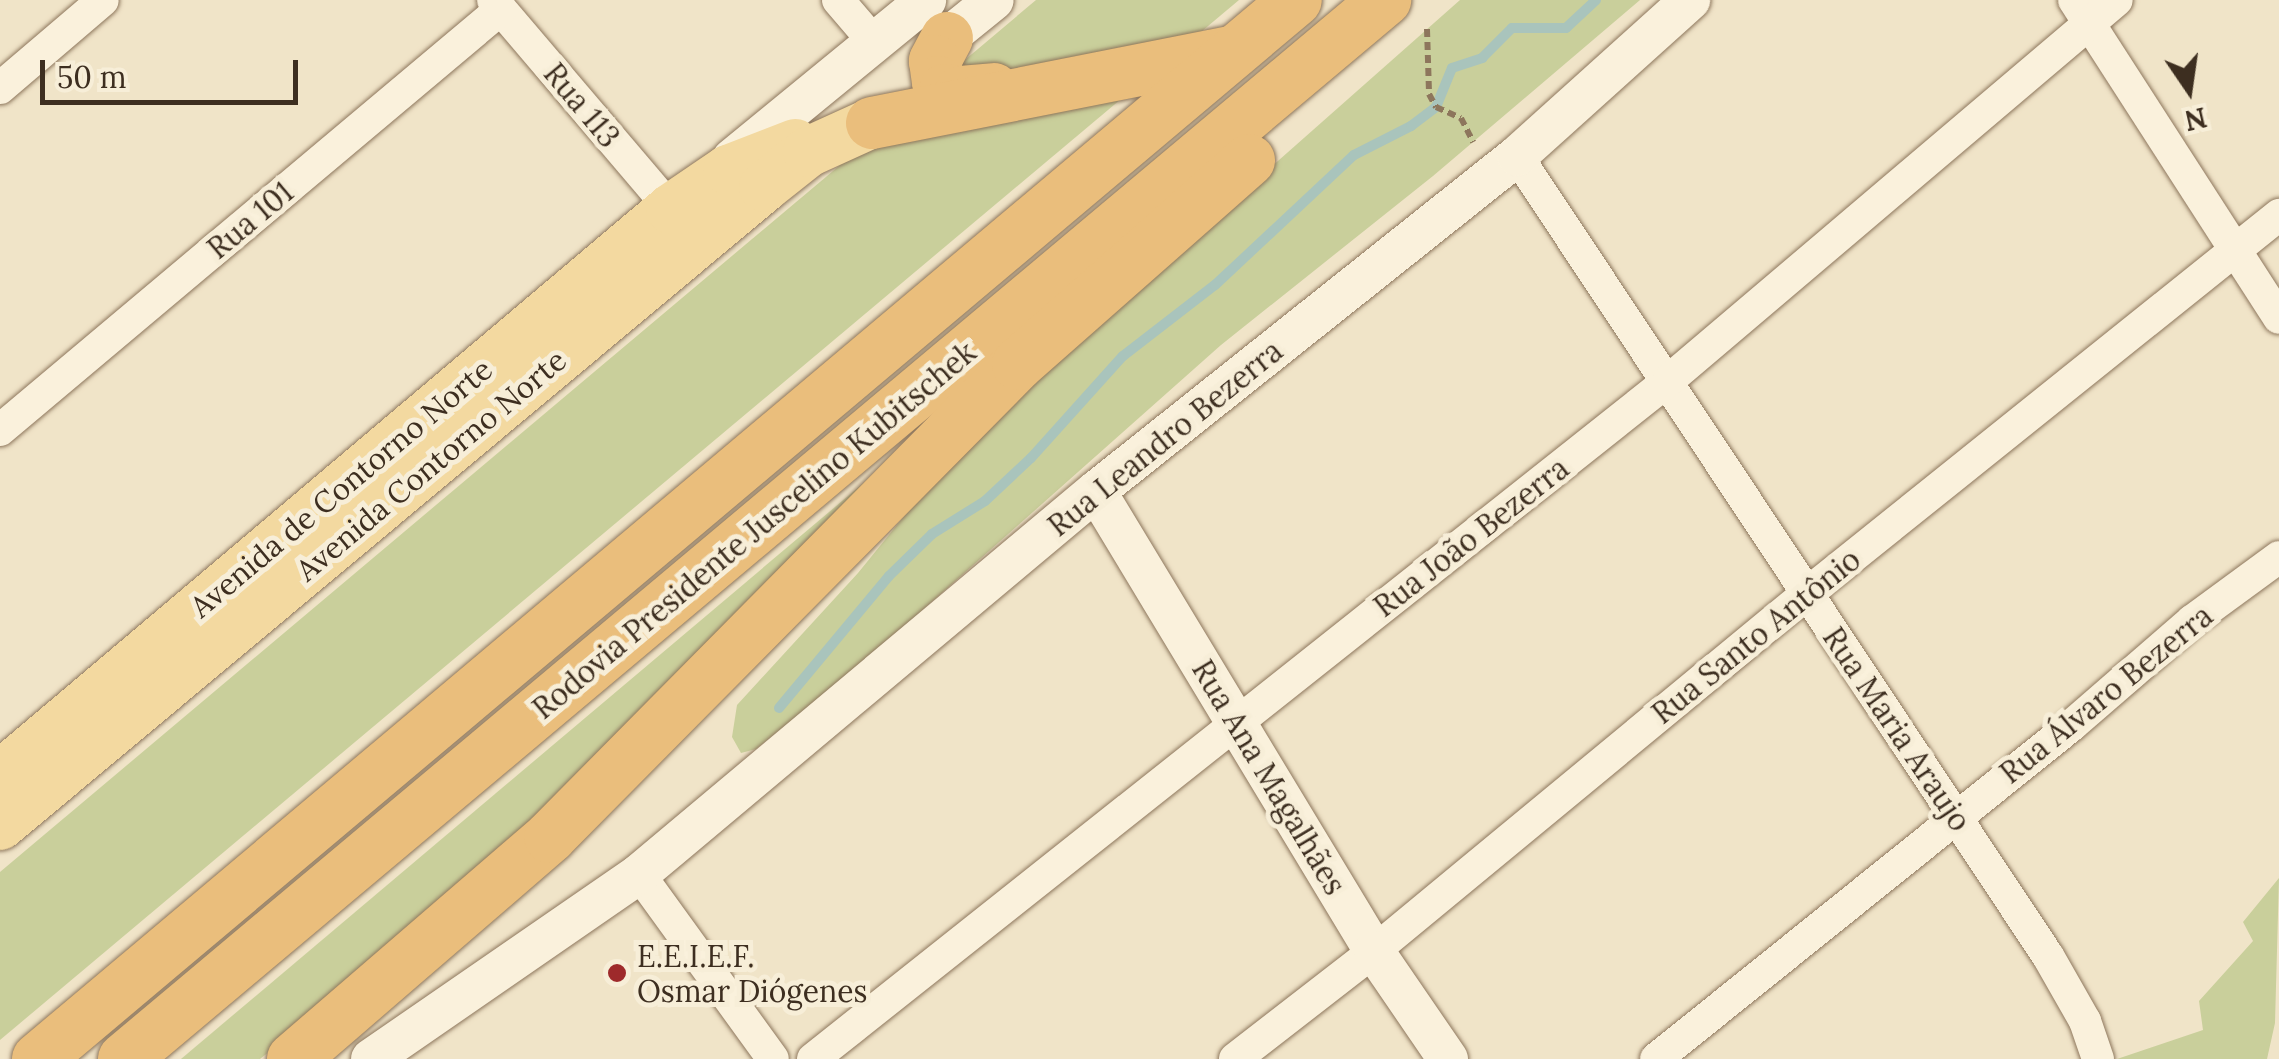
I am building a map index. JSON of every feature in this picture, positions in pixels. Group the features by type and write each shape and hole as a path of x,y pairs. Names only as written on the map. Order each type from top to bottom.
{"highway":[{"name":"Rodovia Presidente Juscelino Kubitschek","path":"38,1059 1296,0"},
{"path":"293,1059 550,837 1018,364 1376,48 1409,10"},
{"name":"Rodovia Presidente Juscelino Kubitschek","path":"124,1059 1409,10"},
{"path":"936,19 939,48 933,72 945,90 961,92 1106,79"},
{"path":"872,123 1234,51"}],"main road":[{"name":"Avenida de Contorno Norte","path":"4,802 677,205 755,158 872,123"},
{"name":"Avenida Contorno Norte","path":"4,802 808,152 872,123"}],"street":[{"path":"0,88 104,0"},
{"path":"838,0 874,42"},
{"path":"677,205 874,42 994,0"},
{"name":"Rua Leandro Bezerra","path":"371,1059 639,874 1096,491 1517,156 1690,0"},
{"name":"Rua João Bezerra","path":"814,1059 1669,380 2082,11 2117,0"},
{"name":"Rua 113","path":"497,5 677,205"},
{"name":"Rua 101","path":"0,430 497,5"},
{"path":"2082,11 2279,318"},
{"name":"Rua Maria Araujo","path":"1517,156 1669,380 1804,595 2048,956 2085,1021 2098,1059"},
{"name":"Rua Santo Antônio","path":"1235,1059 1374,952 1804,595 2279,215"},
{"name":"Rua Ana Magalhães","path":"1096,491 1374,952 1448,1059"},
{"name":"Rua Álvaro Bezerra","path":"1656,1059 1957,817 2192,621 2279,558"},
{"path":"639,874 773,1059"}],"path":[{"path":"1409,10 1429,94 1436,107 1461,118 1473,142"}],"green space":[{"path":"1036,0 1239,0 0,1040 0,872"},
{"path":"1460,0 1640,0 1433,176 1221,345 854,671 756,749 741,753 732,737 737,705 858,573 945,466 1044,368"},
{"path":"880,469 531,828 366,974 260,1059 181,1059"},
{"path":"2279,878 2275,1023 2267,1059 2117,1059 2203,1030 2199,1001 2253,941 2243,922"}],"waterway":[{"path":"779,708 889,576 932,534 985,501 1031,458 1123,356 1215,285 1354,155 1411,126 1436,107 1452,68 1482,58 1512,28 1566,28 1596,0"}],"place":[{"name":"E.E.I.E.F. Osmar Diógenes","path":"617,973"}]}
